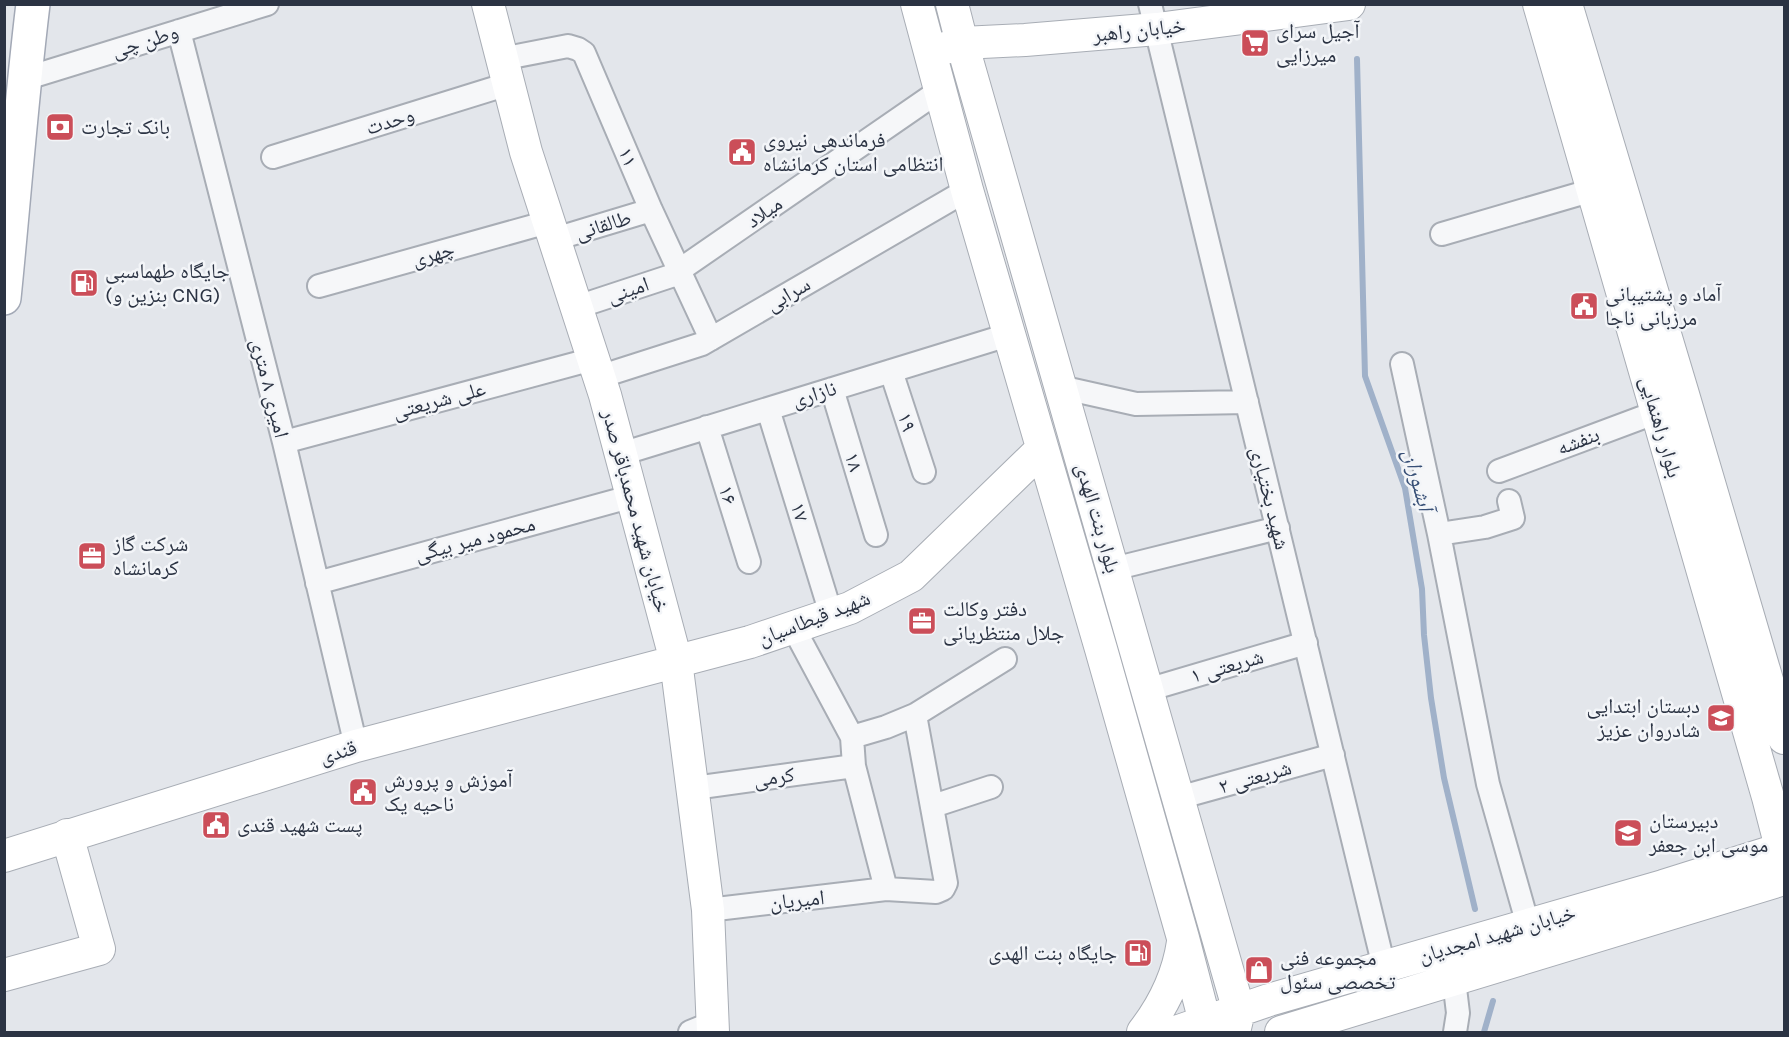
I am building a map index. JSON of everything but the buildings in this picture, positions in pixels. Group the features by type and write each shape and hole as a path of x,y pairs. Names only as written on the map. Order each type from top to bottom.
{"main road":[{"path":"4,298 33,4"},
{"name":"خیابان شهید محمدباقر صدر","path":"488,4 504,71 551,231 577,307 621,454 676,662 708,910 705,1029"},
{"name":"بلوار بنت الهدی","path":"917,4 928,53 1008,336 1101,649 1183,938 1223,1024"},
{"name":"بلوار بنت الهدی","path":"952,4 1178,798 1223,1024"},
{"name":"بلوار راهنمایی","path":"1539,4 1784,859"},
{"name":"بلوار راهنمایی","path":"1566,4 1785,738"},
{"name":"خیابان راهبر","path":"928,53 962,44 1025,40 1154,17 1340,5"},
{"name":"شهید قیطاسیان","path":"676,662 750,642 850,608 911,576 1042,449"},
{"path":"1101,649 1133,640"},
{"name":"قندی","path":"4,856 356,746 676,662"},
{"path":"4,975 99,949 67,835"},
{"name":"خیابان شهید امجدیان","path":"1176,1032 1223,1024 1269,1000 1528,925 1784,859"},
{"name":"خیابان شهید امجدیان","path":"1281,1032 1454,980 1784,859"},
{"path":"1143,1032 1160,1009 1177,972 1183,938"}],"street":[{"name":"وطن چی","path":"24,79 267,4"},
{"name":"شهید بختیاری","path":"1154,17 1384,967"},
{"name":"امیری ۸ متری","path":"179,31 284,442 356,746"},
{"name":"۱۱","path":"504,71 568,46 584,53 678,271 711,339"},
{"name":"وحدت","path":"273,157 504,71"},
{"name":"میلاد","path":"678,271 939,91"},
{"name":"سرابی","path":"596,368 702,344 967,190"},
{"path":"1442,234 1593,190"},
{"name":"طالقانی","path":"551,231 651,210"},
{"name":"چهری","path":"319,286 551,231"},
{"name":"امینی","path":"577,307 671,276 678,271"},
{"name":"نازاری","path":"621,454 1008,336"},
{"path":"1402,364 1439,534 1488,784 1528,925"},
{"name":"علی شریعتی","path":"284,442 596,368"},
{"name":"۱۹","path":"891,371 924,472"},
{"path":"1060,387 1136,404 1247,402"},
{"name":"۱۸","path":"832,389 876,536"},
{"name":"۱۷","path":"768,409 831,614"},
{"name":"بنفشه","path":"1499,471 1657,412"},
{"name":"۱۶","path":"707,427 749,562"},
{"name":"محمود میر بیگی","path":"317,583 633,496"},
{"path":"1439,534 1485,527 1513,518 1509,501"},
{"path":"1113,569 1278,528"},
{"path":"793,627 852,737 854,766 886,890"},
{"name":"شریعتی ۱","path":"1147,690 1306,643"},
{"path":"852,737 915,715 1005,659"},
{"path":"915,715 933,806 991,787"},
{"name":"شریعتی ۲","path":"1178,798 1333,755"},
{"name":"کرمی","path":"694,788 854,766"},
{"name":"امیریان","path":"708,910 886,890 936,892 943,889 946,883 933,806"},
{"path":"1454,980 1458,1013 1455,1032"}],"waterway":[{"name":"آبشوران","path":"1357,59 1365,376 1405,488 1422,589 1431,698 1444,778 1475,909"},
{"name":"آبشوران","path":"1484,1032 1493,1001"}],"place":[{"name":"آجیل سرای میرزایی","path":"1255,43"},
{"name":"بانک تجارت","path":"60,127"},
{"name":"فرماندهی نیروی انتظامی استان کرمانشاه","path":"742,152"},
{"name":"جایگاه طهماسبی (بنزین و CNG)","path":"84,283"},
{"name":"آماد و پشتیبانی مرزبانی ناجا","path":"1584,306"},
{"name":"شرکت گاز کرمانشاه","path":"92,556"},
{"name":"دفتر وکالت جلال منتظریانی","path":"922,621"},
{"name":"دبستان ابتدایی شادروان عزیز","path":"1721,718"},
{"name":"آموزش و پرورش ناحیه یک","path":"363,792"},
{"name":"پست شهید قندی","path":"216,825"},
{"name":"دبیرستان موسی ابن جعفر","path":"1628,833"},
{"name":"جایگاه بنت الهدی","path":"1138,953"},
{"name":"مجموعه فنی تخصصی سئول","path":"1259,970"}]}
